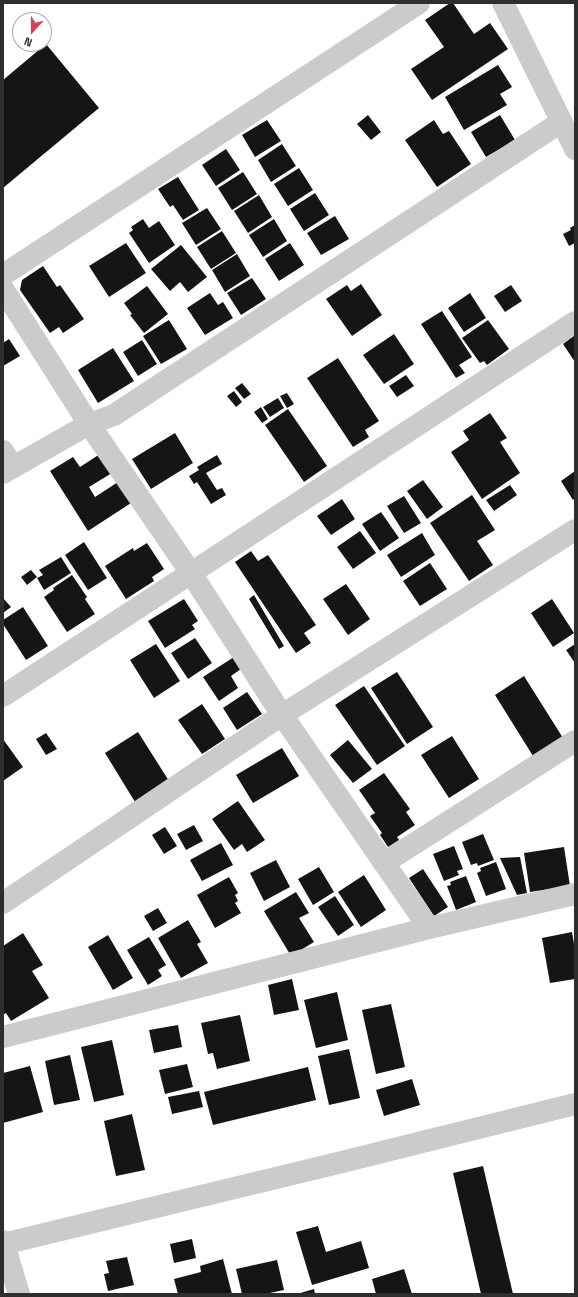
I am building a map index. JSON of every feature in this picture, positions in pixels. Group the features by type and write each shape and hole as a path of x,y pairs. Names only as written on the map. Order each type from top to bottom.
{"street":[{"path":"3,275 419,3"},
{"path":"502,3 575,149"},
{"path":"6,464 89,424 114,415 561,122"},
{"path":"3,289 89,424 191,573 282,715 429,928"},
{"path":"3,696 575,322"},
{"path":"3,903 282,715 575,530"},
{"path":"384,863 575,741"},
{"path":"3,1037 429,928 575,894"},
{"path":"19,1294 4,1243 334,1164 575,1104"}],"building":[{"path":"450,3 453,3 474,34 490,23 508,49 432,100 411,69 444,47 425,20"},
{"path":"52,51 99,108 3,188 3,80 36,52"},
{"path":"498,65 512,87 500,94 507,105 464,130 445,97"},
{"path":"368,115 381,132 371,140 357,124"},
{"path":"500,115 515,140 486,157 471,132"},
{"path":"267,120 281,141 255,157 242,135"},
{"path":"434,120 443,134 449,131 471,164 437,187 405,140"},
{"path":"282,144 296,166 271,182 258,160"},
{"path":"226,149 240,170 216,186 202,165"},
{"path":"299,168 313,190 288,206 274,184"},
{"path":"243,172 257,194 232,210 218,188"},
{"path":"178,177 199,210 183,220 173,205 170,207 158,189"},
{"path":"315,193 329,215 304,231 290,209"},
{"path":"259,195 272,217 248,233 234,211"},
{"path":"207,208 221,229 196,245 182,223"},
{"path":"335,216 349,239 321,255 307,233"},
{"path":"143,219 149,228 159,221 175,245 149,263 129,233 133,230 131,227"},
{"path":"274,219 287,241 263,257 249,235"},
{"path":"575,225 575,243 569,246 563,234 571,230 570,228"},
{"path":"222,231 236,253 211,269 197,247"},
{"path":"126,243 146,273 109,297 89,266"},
{"path":"290,243 304,265 279,281 265,259"},
{"path":"181,245 207,277 188,292 180,282 170,291 151,269"},
{"path":"237,254 250,276 225,292 212,270"},
{"path":"43,266 57,287 60,285 84,319 63,333 59,327 50,333 20,290 22,280"},
{"path":"252,278 266,299 241,315 227,293"},
{"path":"361,284 382,315 352,336 326,299 347,285 351,291"},
{"path":"511,285 522,301 505,312 494,296"},
{"path":"147,286 168,314 144,333 130,315 132,314 124,303"},
{"path":"210,293 218,305 223,302 233,318 205,335 187,308"},
{"path":"470,293 486,318 464,332 448,308"},
{"path":"442,311 472,357 459,365 465,373 456,378 421,324"},
{"path":"169,320 187,349 161,364 143,336"},
{"path":"488,320 509,349 487,365 484,361 480,363 462,338"},
{"path":"394,334 414,364 384,384 363,355"},
{"path":"575,335 575,362 563,344"},
{"path":"9,339 20,356 3,366 3,343"},
{"path":"142,340 157,364 138,376 123,352"},
{"path":"113,348 134,381 98,403 78,370"},
{"path":"338,358 379,421 365,430 369,437 353,447 307,378"},
{"path":"406,375 414,386 397,397 389,386"},
{"path":"242,383 251,394 244,399 235,388"},
{"path":"234,391 242,402 236,407 227,396"},
{"path":"287,393 294,404 287,408 280,396"},
{"path":"278,398 284,408 270,417 263,407"},
{"path":"261,407 268,419 262,423 254,412"},
{"path":"288,409 327,466 304,482 265,425"},
{"path":"490,413 507,438 500,442 520,473 482,499 451,452 469,440 463,431"},
{"path":"175,433 193,463 151,489 132,459"},
{"path":"100,454 112,473 89,487 95,497 118,482 131,503 88,531 50,471 73,457 80,467"},
{"path":"217,455 222,464 206,473 217,490 222,488 226,495 211,504 197,482 194,484 189,476 199,470 197,467"},
{"path":"575,471 575,498 573,500 561,481"},
{"path":"423,480 443,507 427,519 407,491"},
{"path":"510,485 517,495 494,511 486,500"},
{"path":"472,495 495,530 477,541 493,565 469,581 430,523"},
{"path":"404,496 421,523 404,533 387,506"},
{"path":"342,499 355,519 331,535 317,516"},
{"path":"381,512 399,538 380,551 362,524"},
{"path":"360,531 376,553 353,569 337,547"},
{"path":"422,533 435,555 401,577 387,555"},
{"path":"84,542 107,578 88,590 65,555"},
{"path":"147,543 164,569 152,577 154,581 126,599 105,566 133,548 134,551"},
{"path":"251,551 258,561 268,555 316,625 304,633 311,643 296,653 235,562"},
{"path":"61,557 71,573 44,590 37,578 43,575 39,570"},
{"path":"430,563 447,589 420,606 403,581"},
{"path":"31,570 37,577 27,585 21,577"},
{"path":"72,575 87,597 85,599 95,614 67,632 44,597 54,590 53,588"},
{"path":"346,584 370,619 348,635 323,599"},
{"path":"254,595 284,646 279,649 249,599"},
{"path":"3,598 11,607 3,613"},
{"path":"184,599 198,621 192,625 195,629 165,648 148,621"},
{"path":"552,599 574,633 553,647 531,613"},
{"path":"23,607 48,646 26,660 3,624 3,620"},
{"path":"195,638 212,663 188,679 171,653"},
{"path":"156,644 180,681 154,698 130,660"},
{"path":"575,644 575,663 566,650"},
{"path":"234,657 241,669 231,676 238,688 219,701 203,677"},
{"path":"397,672 433,727 407,744 371,688"},
{"path":"524,676 563,738 533,756 495,695"},
{"path":"364,686 405,746 377,765 335,705"},
{"path":"247,692 262,714 237,730 223,708"},
{"path":"202,704 225,739 202,754 178,720"},
{"path":"138,732 169,781 135,802 105,753"},
{"path":"46,733 57,749 46,755 36,739"},
{"path":"452,736 479,779 449,798 421,755"},
{"path":"3,739 23,767 3,781"},
{"path":"348,740 372,769 353,783 330,755"},
{"path":"282,748 299,776 253,803 236,775"},
{"path":"384,773 410,809 406,812 415,825 397,837 399,840 388,847 380,835 382,833 370,816 375,813 359,790"},
{"path":"238,801 265,840 247,852 242,844 234,850 212,819"},
{"path":"194,825 203,841 186,850 177,834"},
{"path":"165,827 177,846 164,854 152,835"},
{"path":"483,834 494,860 478,866 477,863 471,865 462,842"},
{"path":"221,843 233,865 202,881 190,860"},
{"path":"454,846 463,869 457,871 459,875 444,881 433,854"},
{"path":"564,847 570,886 530,892 524,853"},
{"path":"520,857 527,893 517,895 500,858"},
{"path":"276,860 290,887 264,901 250,873"},
{"path":"496,862 506,889 486,896 477,873 481,871 480,868"},
{"path":"319,867 334,892 313,905 298,879"},
{"path":"423,869 448,907 434,916 409,878"},
{"path":"364,875 386,910 361,927 338,892"},
{"path":"466,876 476,902 456,910 447,886 451,885 450,882"},
{"path":"229,877 238,893 235,895 238,901 235,903 241,913 215,928 197,895"},
{"path":"296,892 309,913 299,918 314,942 291,956 264,911"},
{"path":"335,896 354,925 338,936 318,907"},
{"path":"158,908 167,923 153,931 144,916"},
{"path":"188,920 201,942 197,944 208,963 181,978 158,938"},
{"path":"572,932 575,950 575,979 550,983 542,938"},
{"path":"23,933 43,965 32,971 49,998 11,1021 6,1013 3,1015 3,946"},
{"path":"108,935 133,978 113,990 88,947"},
{"path":"149,937 166,965 158,970 162,976 148,985 127,950"},
{"path":"292,979 299,1010 274,1015 268,985"},
{"path":"337,992 348,1040 316,1048 304,1000"},
{"path":"391,1004 405,1067 376,1074 362,1010"},
{"path":"240,1015 250,1061 217,1069 213,1053 208,1054 201,1023"},
{"path":"178,1025 182,1047 154,1053 149,1030"},
{"path":"112,1040 124,1095 94,1102 81,1047"},
{"path":"349,1049 360,1098 329,1105 318,1056"},
{"path":"70,1055 80,1100 54,1105 45,1061"},
{"path":"187,1064 193,1087 165,1094 159,1070"},
{"path":"30,1066 43,1112 3,1123 3,1073"},
{"path":"308,1067 316,1100 213,1125 204,1092"},
{"path":"412,1079 420,1105 384,1116 376,1090"},
{"path":"199,1091 203,1107 172,1114 168,1097"},
{"path":"132,1114 145,1170 116,1176 104,1121"},
{"path":"483,1166 513,1294 481,1294 453,1173"},
{"path":"318,1226 326,1252 361,1241 369,1268 312,1285 296,1232"},
{"path":"192,1239 196,1258 174,1263 170,1244"},
{"path":"127,1257 134,1285 108,1291 104,1274 109,1273 106,1261"},
{"path":"223,1259 232,1294 178,1294 174,1279 201,1272 200,1266"},
{"path":"277,1260 284,1290 265,1294 242,1294 236,1269"},
{"path":"404,1269 412,1294 376,1294 372,1279"},
{"path":"314,1289 315,1294 297,1294"}]}
